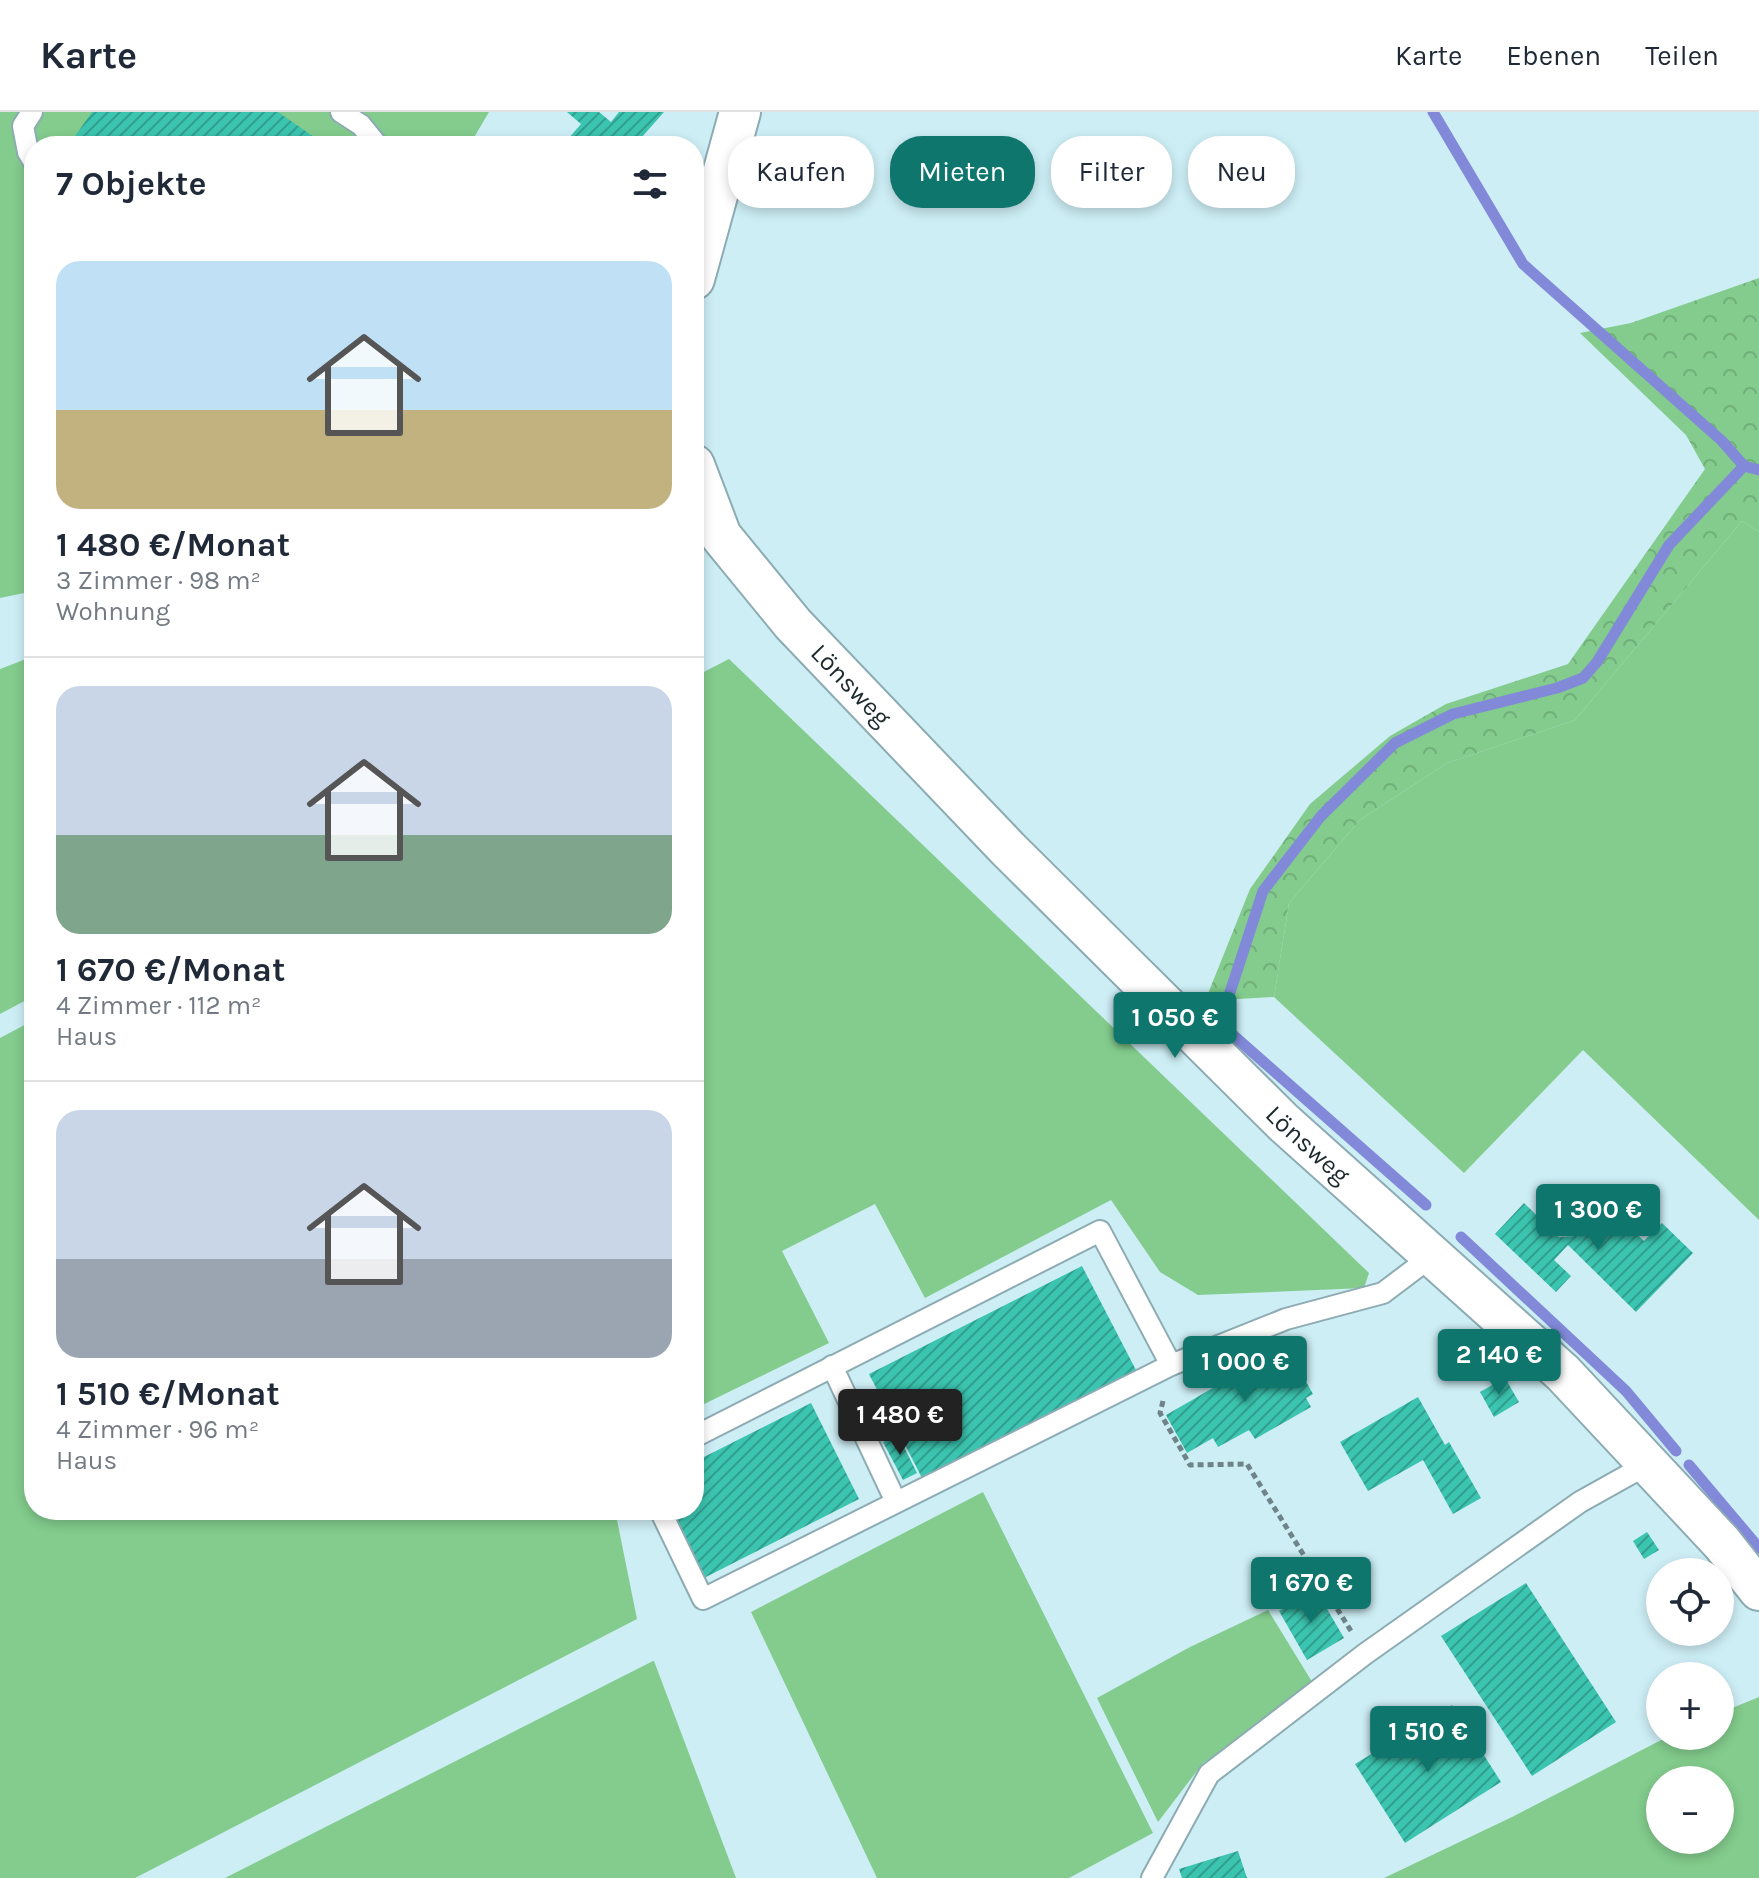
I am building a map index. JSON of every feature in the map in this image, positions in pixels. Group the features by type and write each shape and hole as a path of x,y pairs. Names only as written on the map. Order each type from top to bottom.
{"street":[{"path":"704,243 740,112"},
{"name":"Lönsweg","path":"704,491 721,536 793,624 1008,849 1284,1123 1563,1373 1722,1543 1759,1590"}],"lane":[{"path":"25,136 23,126 32,112"},
{"path":"341,112 363,118 373,136"},
{"path":"704,1432 1100,1231 1171,1365"},
{"path":"665,1520 703,1599 1171,1365 1286,1319 1383,1293 1432,1256"},
{"path":"832,1366 896,1502"},
{"path":"1152,1878 1209,1774 1365,1654 1580,1502 1648,1464"}],"path":[{"path":"1171,1365 1160,1413 1190,1465 1247,1464 1365,1654"}],"green space":[{"path":"0,112 489,112 475,136 24,136 24,593 0,598"},
{"path":"1759,278 1759,532 1742,521 1575,720 1447,763 1360,820 1289,903 1274,997 1205,1001 1250,889 1310,804 1390,736 1446,704 1568,664 1705,469 1686,435 1580,333 1631,323"},
{"path":"1742,521 1759,532 1759,1220 1583,1050 1464,1173 1274,997 1289,903 1360,820 1447,763 1575,720"},
{"path":"729,659 1369,1273 1364,1288 1198,1295 1160,1272 1111,1200 925,1298 875,1204 782,1251 829,1343 704,1404 704,672"},
{"path":"24,660 24,1001 0,1014 0,669"},
{"path":"24,1025 24,1520 617,1520 637,1619 135,1878 0,1878 0,1038"},
{"path":"983,1492 1153,1833 1069,1878 877,1878 751,1612"},
{"path":"1268,1610 1314,1685 1246,1738 1203,1763 1158,1822 1097,1698 1190,1647"},
{"path":"653,1661 736,1878 225,1878"},
{"path":"1759,1697 1759,1878 1384,1878 1646,1748 1734,1750 1734,1707"}],"building":[{"path":"92,112 278,112 313,136 75,136"},
{"path":"567,112 599,112 611,122 619,112 664,112 643,136 571,136 581,124"},
{"path":"1524,1203 1559,1237 1576,1236 1565,1226 1586,1204 1606,1222 1615,1213 1644,1241 1662,1223 1693,1253 1636,1312 1568,1245 1554,1260 1571,1276 1556,1292 1495,1234"},
{"path":"1082,1266 1136,1370 922,1478 869,1374"},
{"path":"1286,1346 1313,1394 1306,1398 1311,1407 1255,1439 1249,1430 1218,1447 1213,1438 1187,1453 1166,1415"},
{"path":"1505,1378 1519,1402 1494,1417 1480,1392"},
{"path":"1418,1397 1445,1445 1449,1442 1481,1498 1453,1514 1423,1460 1368,1491 1340,1442"},
{"path":"811,1403 859,1499 704,1578 675,1520 704,1520 704,1457"},
{"path":"898,1435 917,1473 903,1480 883,1442"},
{"path":"1647,1532 1659,1550 1644,1559 1633,1541"},
{"path":"1526,1583 1616,1722 1532,1776 1441,1636"},
{"path":"1316,1590 1344,1638 1307,1660 1279,1611"},
{"path":"1452,1705 1501,1782 1405,1843 1355,1764"},
{"path":"1238,1851 1247,1878 1182,1878 1179,1869"}],"waterway":[{"path":"1433,112 1523,264 1722,441 1744,466 1759,470"},
{"path":"1426,1205 1225,1028 1222,1017 1263,891 1321,816 1395,743 1453,714 1557,688 1583,678 1597,662 1669,545 1744,466"},
{"path":"1461,1237 1626,1391 1676,1451"},
{"path":"1689,1465 1759,1548"}]}
